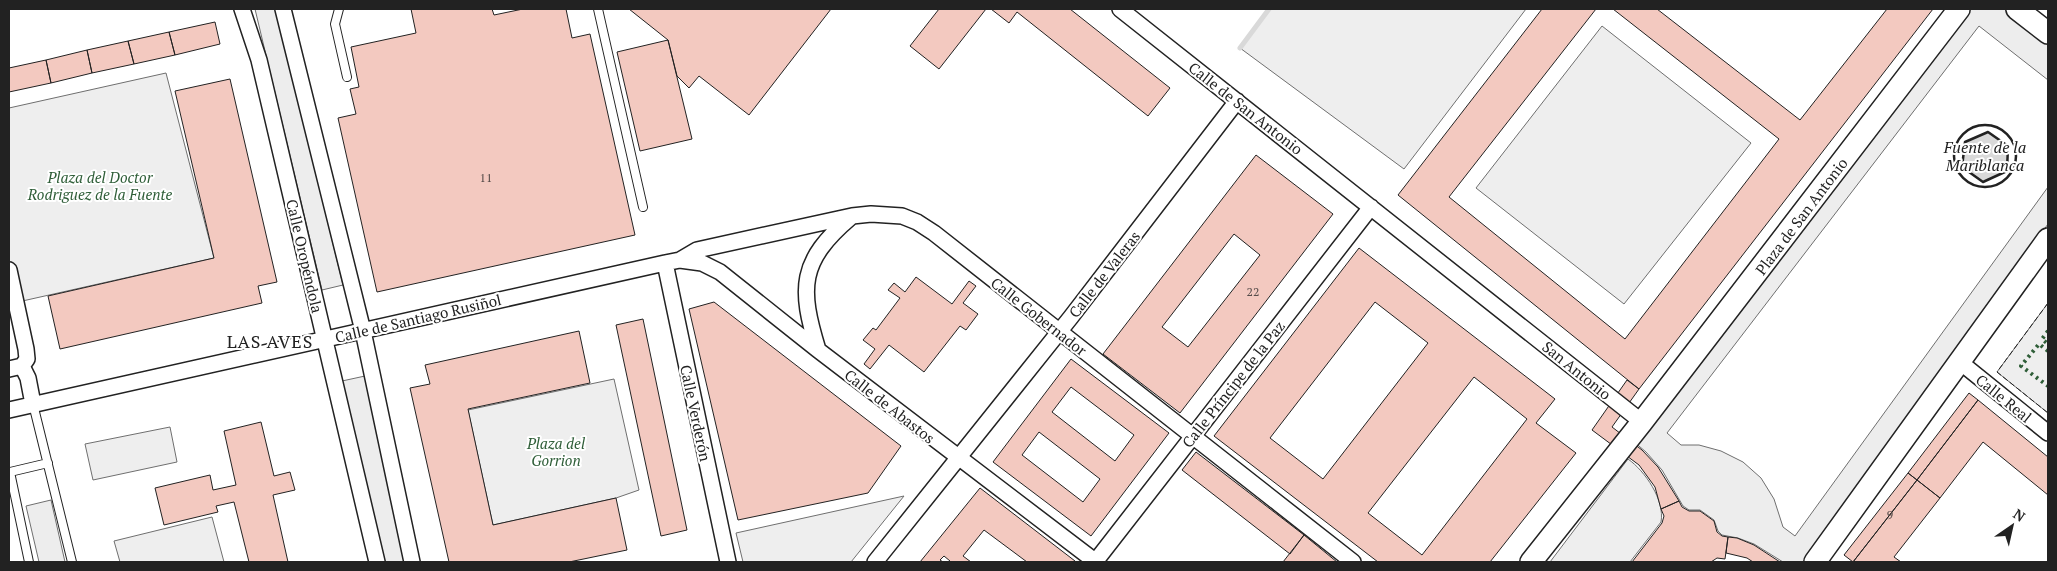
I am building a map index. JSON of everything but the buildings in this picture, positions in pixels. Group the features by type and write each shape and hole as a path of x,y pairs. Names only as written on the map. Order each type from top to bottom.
{"main road":[{"name":"Plaza de San Antonio","path":"1642,422 1959,9"},
{"path":"2017,9 2048,33"},
{"path":"1815,562 2048,239"},
{"path":"1531,562 1642,422"}],"street":[{"name":"Calle Oropéndola","path":"242,9 258,60 377,562"},
{"path":"283,9 363,331 412,562"},
{"name":"Calle de San Antonio","path":"1120,9 1371,206"},
{"name":"Calle de Valeras","path":"875,562 1060,332 1238,101"},
{"name":"San Antonio","path":"1371,206 1642,422"},
{"name":"Calle Príncipe de la Paz","path":"1096,562 1371,206"},
{"name":"Calle Gobernador","path":"680,260 697,250 852,216 886,214 902,216 917,222 934,233 1353,562"},
{"path":"818,350 806,303 808,272 822,244 852,216"},
{"name":"Calle de Santiago Rusiñol","path":"9,410 680,260"},
{"name":"Calle de Abastos","path":"680,260 702,263 720,272 818,350 1096,562"},
{"name":"Calle Verderón","path":"664,263 728,562"},
{"path":"9,270 27,359 16,367 28,378 33,404"},
{"name":"Calle Real","path":"1960,362 2048,433"}],"lane":[{"path":"339,9 335,24 347,77"},
{"path":"598,9 644,208"},
{"path":"33,404 72,562"},
{"path":"29,562 10,472 48,463"}],"green space":[{"path":"1269,9 1526,9 1404,169 1240,48"},
{"path":"1602,26 1751,143 1624,304 1476,188"},
{"name":"Plaza del Doctor Rodriguez de la Fuente","path":"166,73 214,258 9,304 9,108"},
{"path":"2048,303 2048,413 1997,372"},
{"name":"Plaza del Gorrion","path":"614,379 639,490 616,498 493,525 468,410"},
{"path":"170,427 177,462 93,480 85,444"},
{"path":"1628,459 1647,478 1657,496 1660,505 1661,522 1630,562 1550,562"},
{"path":"904,496 851,562 743,562 736,533"},
{"path":"212,517 224,562 120,562 114,541"}],"shaded area":[{"path":"255,9 276,9 343,285 322,290"},
{"path":"1964,9 2009,9 2048,39 2048,80 1979,26 1667,433 1681,445 1699,445 1721,451 1743,462 1761,478 1774,499 1783,527 1795,536 2048,187 2048,224 1804,562 1783,562 1754,544 1722,535 1718,531 1714,520 1700,510 1689,510 1683,506 1662,470 1633,441"},
{"path":"365,376 408,562 384,562 342,381"},
{"path":"51,500 65,562 39,562 26,506"}],"water":[{"name":"Fuente de la Mariblanca","path":"1988,132 2008,146 2007,171 1983,182 1962,167 1965,142"}],"waterway":[{"path":"1240,48 1269,9"}],"hedge":[{"path":"2048,331 2042,339 2048,344"},
{"path":"2048,351 2039,344 2021,366 2048,386"}],"fence":[{"path":"2048,303 1997,372 2048,413"}],"wall":[{"path":"1985,125 1997,127 2007,134 2014,144 2016,156 2014,168 2007,178 1997,185 1985,187 1973,185 1963,178 1956,168 1954,156 1956,144 1963,134 1973,127 1985,125"},
{"path":"1988,132 2008,146 2007,171 1983,182 1962,167 1965,142 1988,132"}],"district":[{"name":"LAS AVES","path":"270,341"}]}
